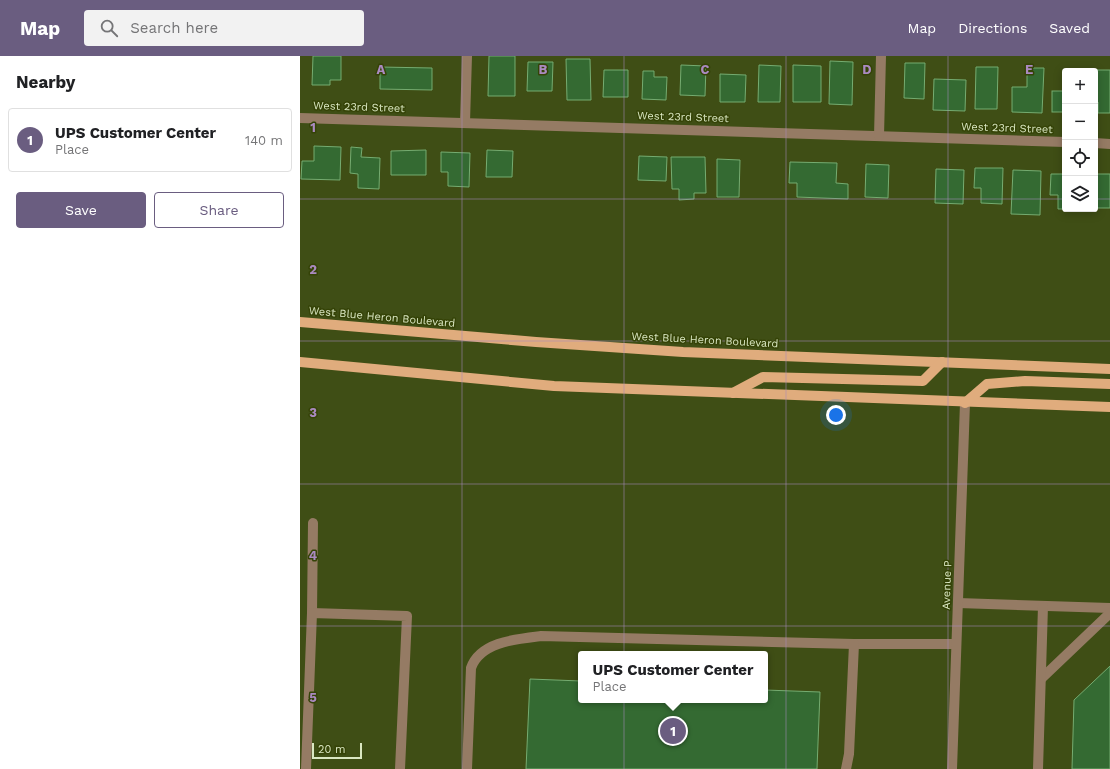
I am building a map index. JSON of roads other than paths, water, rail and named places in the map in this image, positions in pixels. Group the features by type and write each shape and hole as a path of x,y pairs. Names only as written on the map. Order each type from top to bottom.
{"main road":[{"name":"West Blue Heron Boulevard","path":"300,322 536,342 683,352 1110,368"},
{"path":"300,362 554,386 1110,407"},
{"path":"733,393 763,377 923,380 942,362"},
{"path":"965,402 987,384 1025,381 1110,384"}],"street":[{"path":"465,122 467,56"},
{"path":"879,136 881,56"},
{"name":"West 23rd Street","path":"300,118 1062,142"},
{"path":"1098,143 1110,144"},
{"name":"Avenue P","path":"952,769 965,402"},
{"path":"306,769 312,614 313,524"},
{"path":"958,603 1110,608"},
{"path":"1038,769 1042,678 1043,606"},
{"path":"1042,678 1110,613"},
{"path":"312,614 408,616 400,769"},
{"path":"467,769 470,668 474,658 491,647 515,639 541,636 854,644 956,644"},
{"path":"846,769 849,754 854,644"}],"place":[{"name":"UPS Customer Center","path":"673,731"}]}
